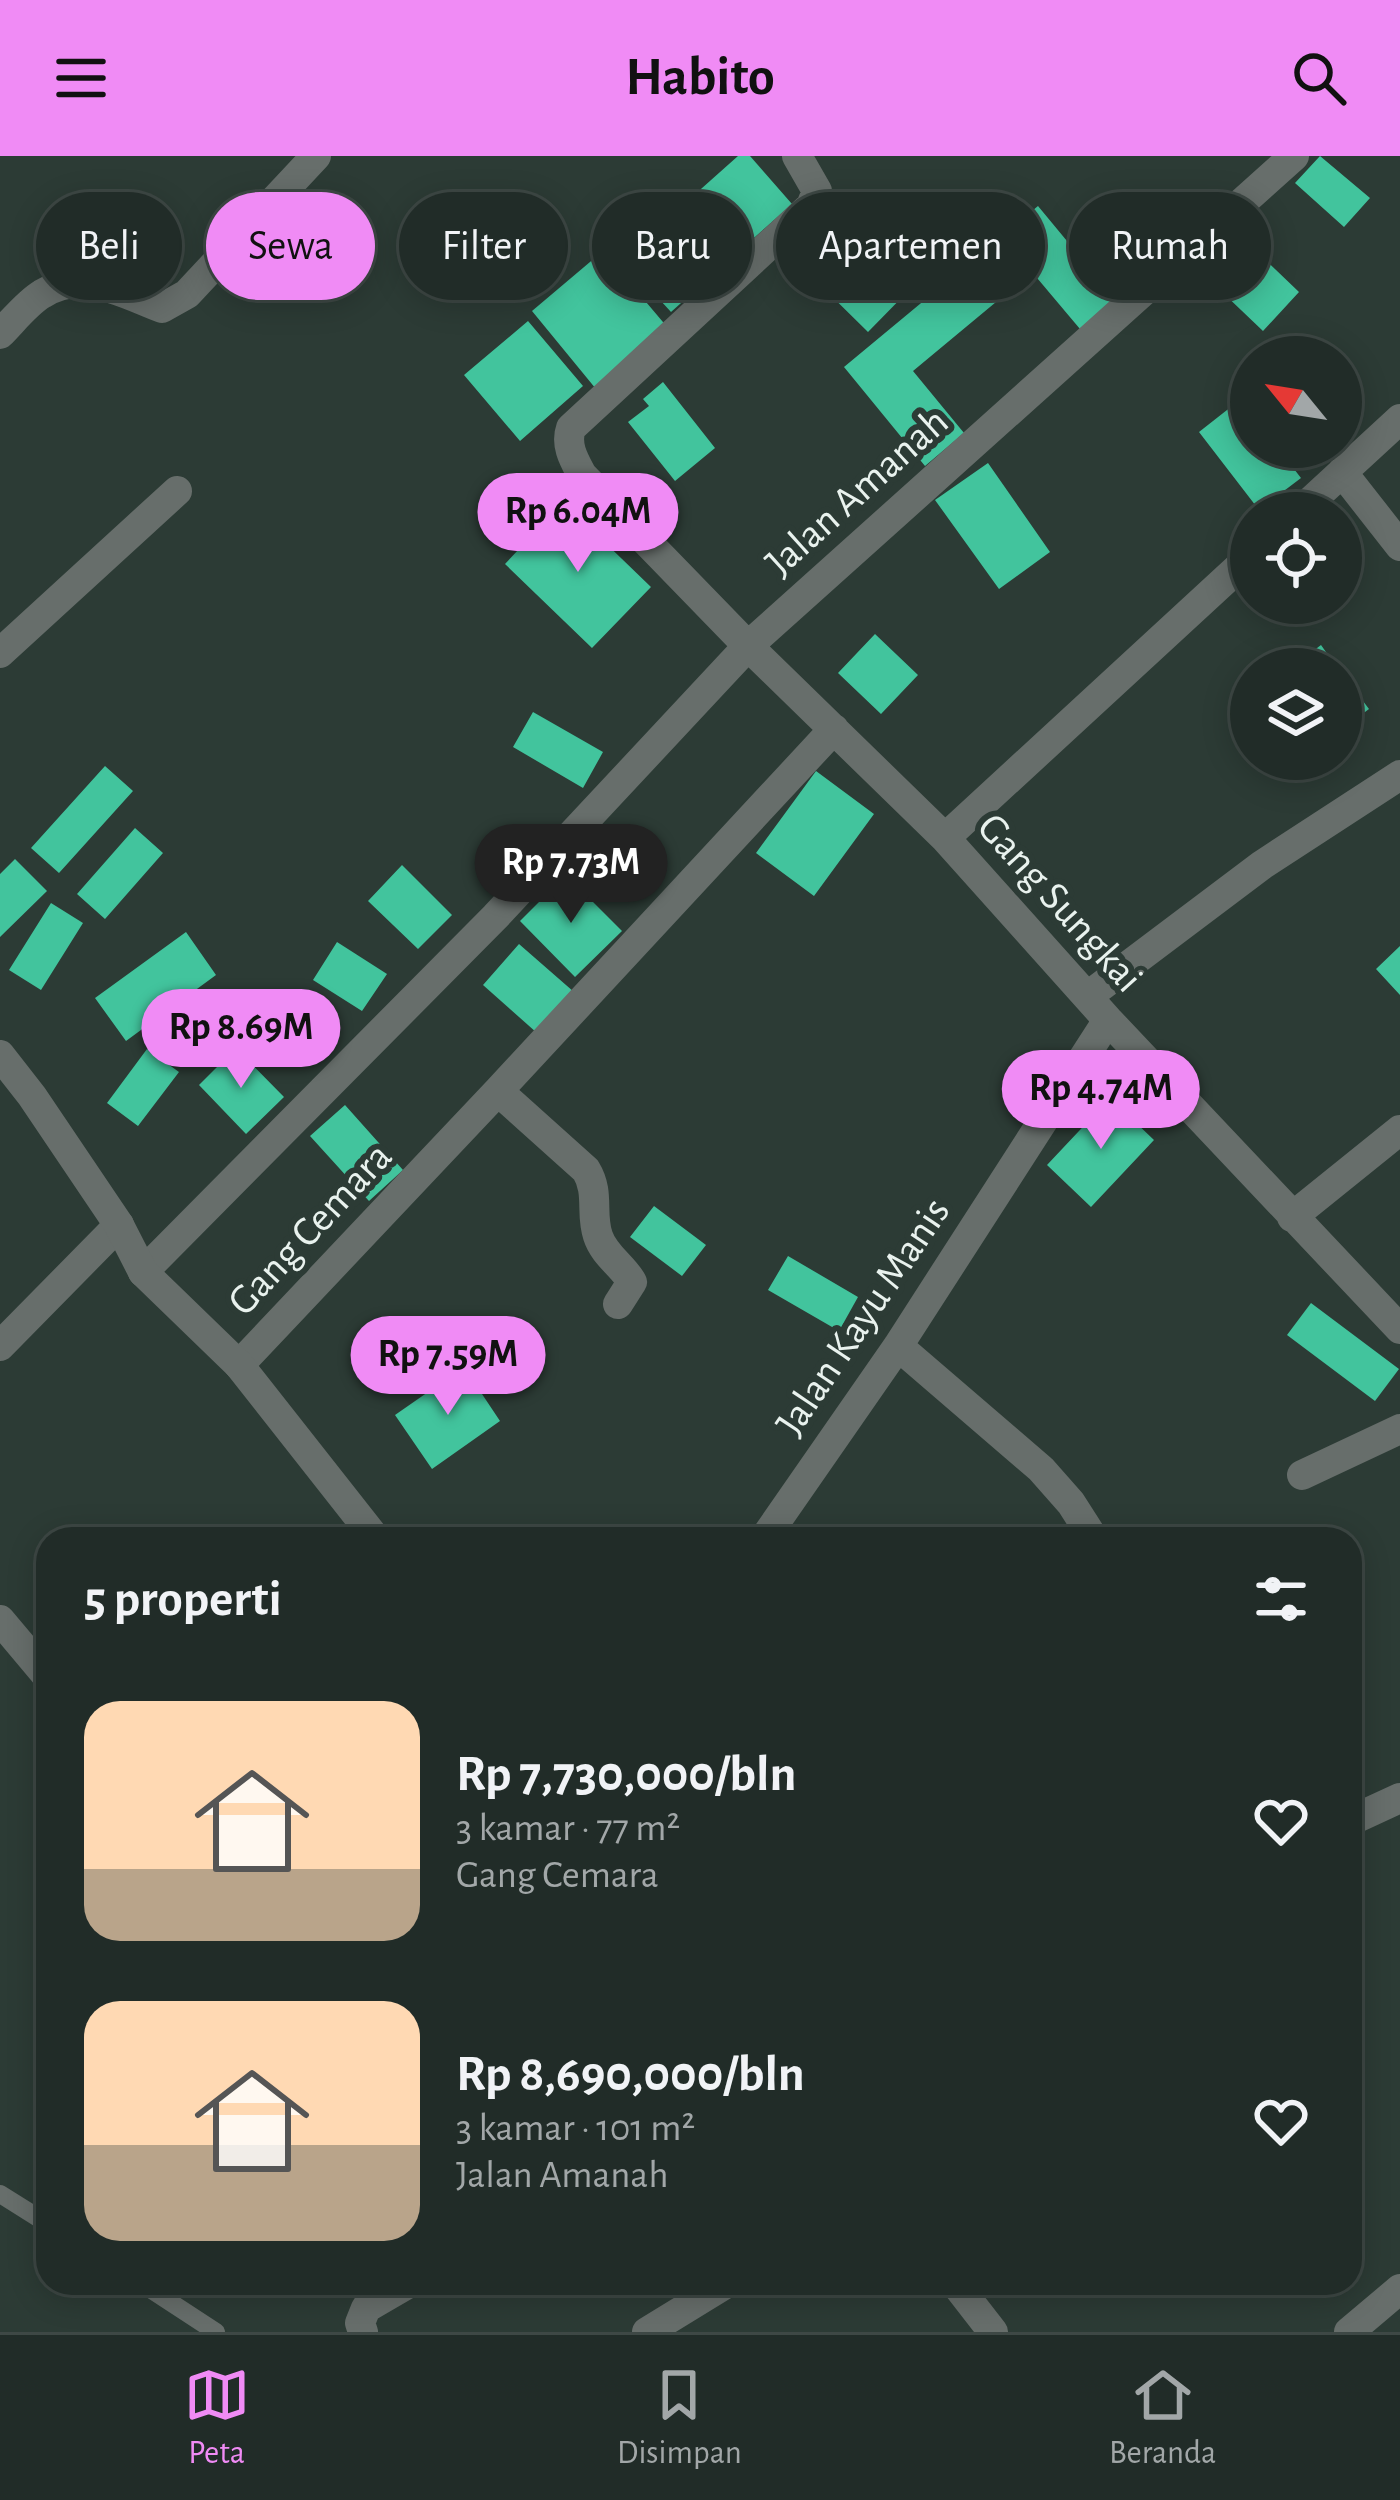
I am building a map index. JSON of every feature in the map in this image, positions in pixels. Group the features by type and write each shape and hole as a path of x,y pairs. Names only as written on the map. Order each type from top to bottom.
{"street":[{"path":"0,334 41,294 69,283 88,281 162,308 174,303 316,156"},
{"name":"Gang Sungkai","path":"797,156 817,190 811,206 571,428 572,457 582,475 748,646 945,838 1400,1329"},
{"name":"Jalan Amanah","path":"143,1272 495,916 748,646 1294,156"},
{"path":"1321,492 1400,419"},
{"path":"1342,472 1400,546"},
{"path":"0,653 177,491"},
{"path":"945,838 1230,575"},
{"name":"Gang Cemara","path":"239,1365 834,729"},
{"path":"1098,1008 1262,865 1400,775"},
{"name":"Jalan Kayu Manis","path":"772,1527 898,1346 1098,1008"},
{"path":"0,1055 119,1225 143,1272 239,1365 367,1527"},
{"path":"498,1091 586,1170 594,1184 597,1235 632,1282 618,1304"},
{"path":"1292,1217 1400,1130"},
{"path":"0,1346 119,1225"},
{"path":"898,1346 1041,1469 1087,1527"},
{"path":"1302,1475 1400,1429"},
{"path":"0,1620 36,1663"},
{"path":"1362,1815 1400,1798"},
{"path":"1349,2332 1400,2289"},
{"path":"363,2332 360,2323 366,2308 388,2295"},
{"path":"647,2332 707,2295"},
{"path":"965,2295 993,2332"}],"lane":[{"path":"0,2194 36,2216"},
{"path":"159,2295 216,2332"}],"building":[{"path":"738,156 750,156 782,192 776,192 776,218 752,240 752,192 698,192"},
{"path":"1320,156 1370,198 1344,227 1295,183"},
{"path":"1045,214 1069,243 1069,300 1114,300 1080,329 1045,287"},
{"path":"592,260 592,300 644,300 668,328 596,389 532,311 545,300 568,300 568,281"},
{"path":"1271,265 1299,292 1263,331 1230,300 1271,300"},
{"path":"660,300 684,300 671,312"},
{"path":"836,300 899,300 868,332"},
{"path":"925,300 998,300 913,371 964,433 925,466 844,367"},
{"path":"528,321 583,386 520,441 464,375"},
{"path":"663,382 715,448 675,481 628,422 649,406 643,399"},
{"path":"1230,408 1230,468 1293,468 1301,478 1283,492 1245,492 1199,432"},
{"path":"988,463 1050,552 999,589 935,500"},
{"path":"563,502 651,587 592,648 505,564"},
{"path":"875,634 918,675 881,714 838,673"},
{"path":"533,712 603,752 583,788 513,747"},
{"path":"105,766 133,791 59,873 31,848"},
{"path":"816,771 874,814 814,896 756,853"},
{"path":"135,828 163,853 105,919 77,894"},
{"path":"15,859 47,891 0,937 0,874"},
{"path":"402,865 452,915 418,949 368,901"},
{"path":"566,875 622,931 575,977 520,921"},
{"path":"51,903 83,923 41,990 9,970"},
{"path":"186,932 216,975 126,1041 95,998"},
{"path":"337,942 387,974 362,1011 313,980"},
{"path":"519,944 574,992 537,1033 483,985"},
{"path":"1400,946 1400,995 1376,969"},
{"path":"236,1048 284,1097 246,1134 199,1085"},
{"path":"147,1049 179,1072 138,1126 107,1103"},
{"path":"1110,1098 1154,1140 1091,1207 1047,1165"},
{"path":"345,1105 403,1170 369,1201 310,1136"},
{"path":"654,1206 706,1245 682,1276 630,1237"},
{"path":"788,1256 858,1297 839,1331 768,1290"},
{"path":"1311,1303 1399,1369 1375,1401 1287,1335"},
{"path":"464,1367 500,1421 432,1469 395,1415"}]}
